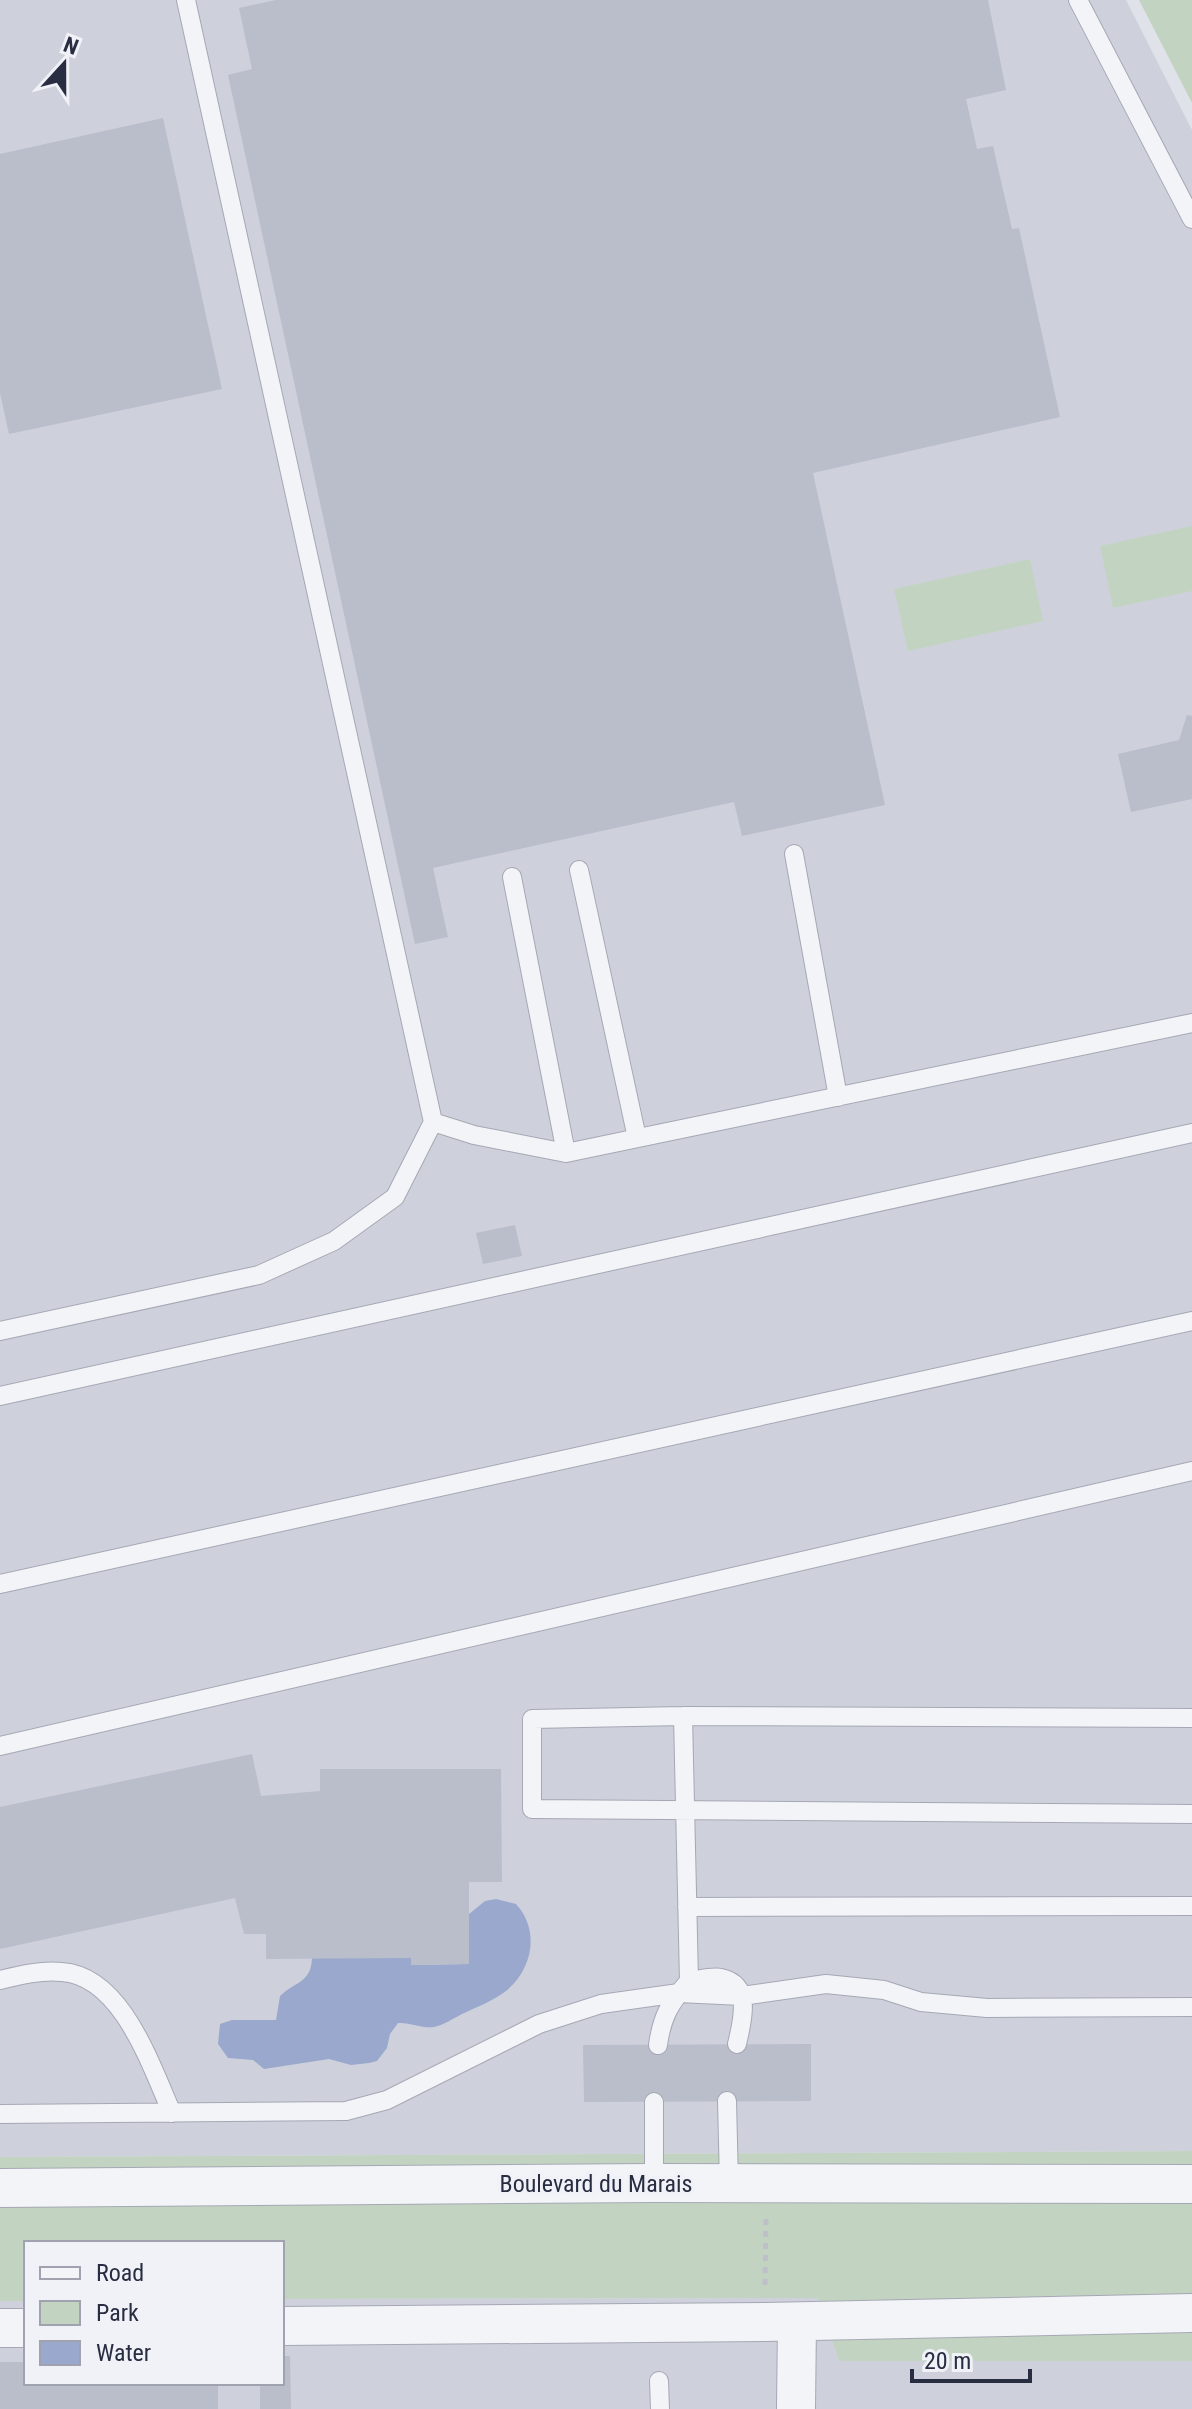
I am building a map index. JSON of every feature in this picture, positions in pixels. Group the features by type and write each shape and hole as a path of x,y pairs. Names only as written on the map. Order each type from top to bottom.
{"street":[{"name":"Boulevard du Marais","path":"0,2188 654,2183 1192,2184"},
{"path":"284,2326 780,2322 1192,2313"},
{"path":"780,2322 796,2409"},
{"path":"0,2328 24,2328"}],"lane":[{"path":"0,1331 259,1275 334,1241 395,1197 433,1122 186,0"},
{"path":"1078,0 1192,219"},
{"path":"794,854 838,1097"},
{"path":"579,870 637,1138"},
{"path":"512,877 566,1153"},
{"path":"433,1122 474,1135 566,1153 1192,1023"},
{"path":"0,1396 1192,1133"},
{"path":"0,1584 1192,1321"},
{"path":"0,1746 1192,1471"},
{"path":"658,2045 660,2026 668,2005 684,1987 687,1907 683,1716"},
{"path":"1192,1718 683,1716 532,1719 532,1809 1192,1814"},
{"path":"687,1907 1192,1906"},
{"path":"0,1980 30,1973 65,1972 93,1983 117,2004 138,2037 172,2113"},
{"path":"0,2114 346,2111 387,2100 539,2024 601,2004 684,1987 742,1996 826,1984 884,1990 921,2002 987,2008 1192,2007"},
{"path":"737,2044 743,2017 742,1996"},
{"path":"727,2101 729,2183"},
{"path":"654,2102 654,2183"},
{"path":"659,2381 660,2409"}],"path":[{"path":"767,2183 780,2322"}],"shaded area":[{"path":"0,0 1126,0 1192,130 1192,2151 0,2157"},
{"path":"819,2298 839,2361 1192,2361 1192,2409 0,2409 0,2301 24,2301 24,2385 284,2385 284,2299"}],"green space":[{"path":"1139,0 1192,0 1192,103"},
{"path":"1192,526 1192,591 1113,608 1100,546"},
{"path":"1030,559 1043,621 908,651 894,589"},
{"path":"1192,2151 1192,2361 839,2361 818,2298 284,2299 284,2241 24,2241 24,2301 0,2301 0,2157"}],"water":[{"path":"496,1899 516,1904 524,1914 531,1937 527,1961 515,1982 496,1998 438,2026 398,2023 390,2034 387,2048 377,2061 351,2065 329,2059 264,2069 253,2060 228,2058 218,2044 220,2024 232,2020 276,2020 280,1996 306,1977 312,1958 411,1958 412,1965 469,1964 469,1914 485,1901"}],"building":[{"path":"276,0 988,0 1006,90 966,99 977,149 993,146 1012,229 1019,228 1060,417 813,473 885,805 742,836 734,802 433,868 448,937 415,944 228,75 252,69 239,8"},
{"path":"163,118 222,389 9,434 0,393 0,154"},
{"path":"1187,715 1192,716 1192,799 1131,812 1118,754 1179,740"},
{"path":"515,1225 522,1256 483,1264 476,1233"},
{"path":"252,1754 261,1796 320,1791 320,1769 501,1769 502,1882 469,1882 469,1964 411,1965 411,1958 266,1959 266,1934 244,1934 235,1898 0,1949 0,1807"},
{"path":"811,2044 811,2101 584,2102 583,2045"},
{"path":"284,2356 290,2356 291,2409 260,2409 260,2385 284,2385"},
{"path":"0,2362 24,2362 24,2385 218,2385 218,2409 0,2409"}]}
